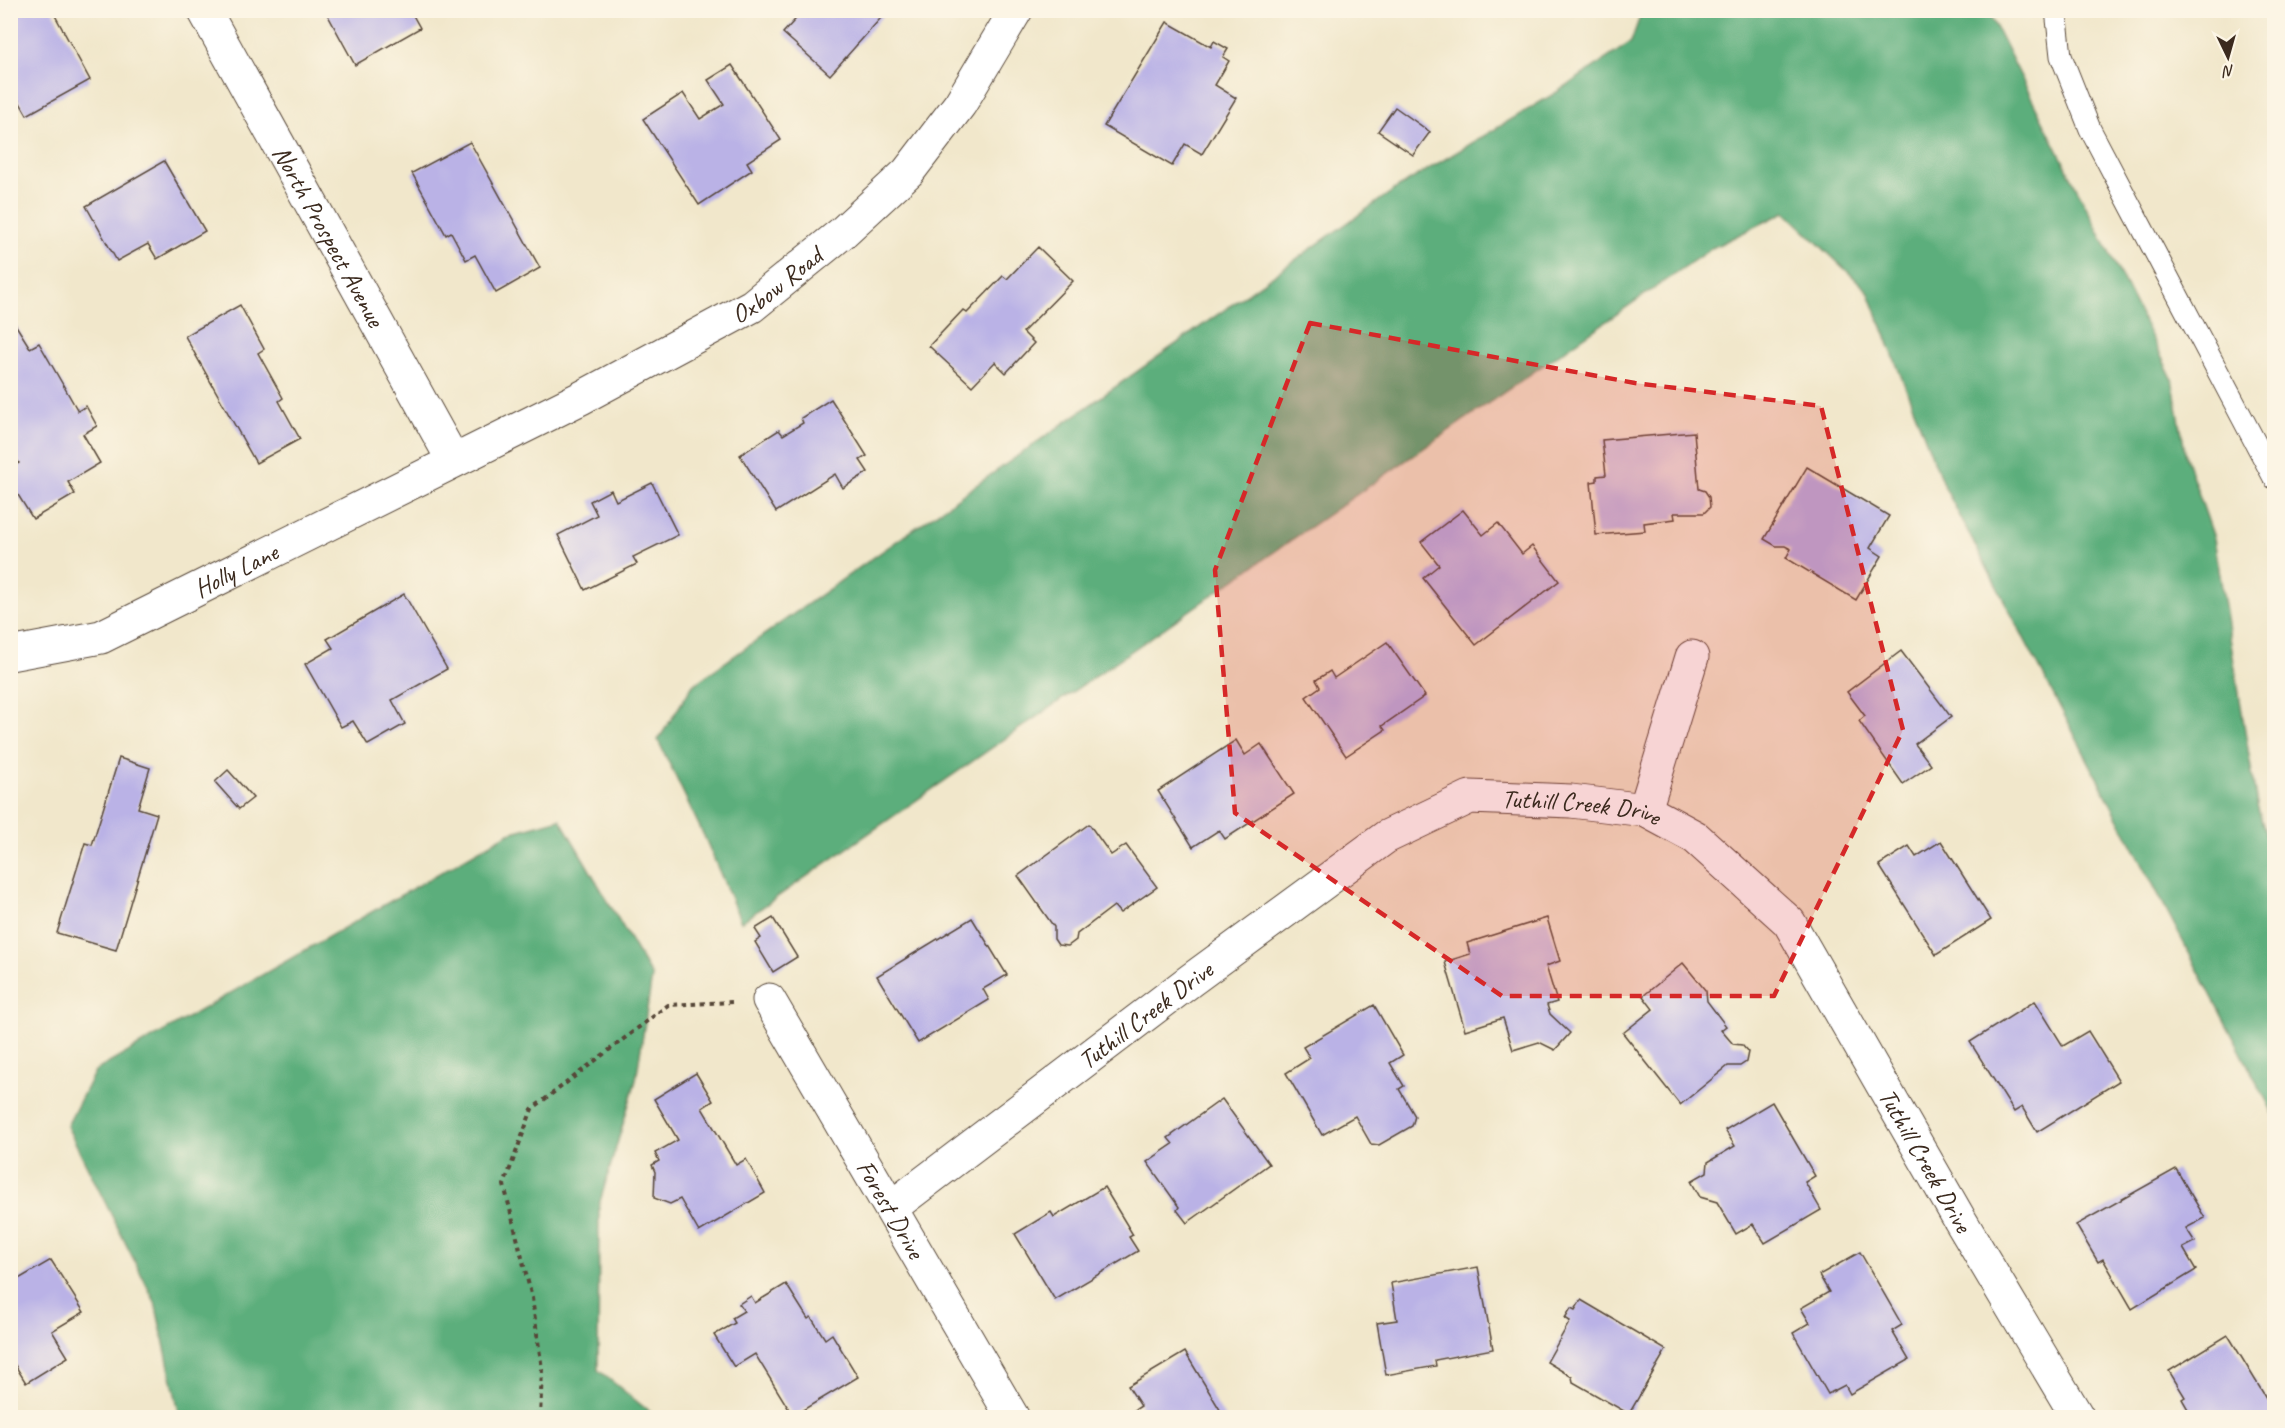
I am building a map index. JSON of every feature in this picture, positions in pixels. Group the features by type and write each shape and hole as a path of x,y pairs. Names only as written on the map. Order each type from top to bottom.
{"street":[{"name":"North Prospect Avenue","path":"204,10 453,460"},
{"name":"Oxbow Road","path":"453,460 581,398 752,306 842,232 908,172 960,104 1016,10"},
{"name":"Holly Lane","path":"10,654 101,637 453,460"},
{"path":"1645,810 1692,657"},
{"name":"Tuthill Creek Drive","path":"892,1207 1191,980 1386,837 1470,797 1571,801 1645,810 1695,837 1789,922 1954,1210 2078,1418"},
{"name":"Forest Drive","path":"769,1000 892,1207 1013,1418"}],"lane":[{"path":"2056,10 2061,56 2090,129 2274,478"}],"path":[{"path":"540,1418 542,1369 532,1298 504,1185 532,1109 668,1005 769,1000"}],"highlighted area":[{"path":"1310,323 1635,383 1821,406 1903,730 1774,996 1502,996 1235,813 1215,570"}],"green space":[{"path":"1642,11 1988,11 2172,378 2186,457 2214,538 2257,805 2274,863 2274,1115 1943,484 1868,291 1785,212 1712,248 741,922 705,838 658,740 693,685 1397,188 1557,92 1631,42"},
{"path":"560,819 652,977 636,1080 599,1205 598,1370 656,1417 180,1417 155,1302 67,1126 95,1071 509,833"}],"building":[{"path":"10,10 52,10 90,80 27,115 10,85"},
{"path":"325,10 410,10 420,28 355,65"},
{"path":"804,10 888,10 830,75 783,33"},
{"path":"1167,22 1211,47 1214,41 1228,49 1223,57 1229,61 1215,85 1236,98 1202,154 1185,144 1172,166 1104,126"},
{"path":"732,65 781,140 747,162 752,170 699,205 643,119 683,93 700,119 724,104 708,80"},
{"path":"1395,107 1430,132 1413,155 1378,131"},
{"path":"470,142 540,268 496,293 475,255 466,260 451,232 446,235 412,173"},
{"path":"164,161 205,231 157,259 148,244 117,261 86,206"},
{"path":"1038,247 1073,281 1023,332 1034,343 1006,373 995,362 972,386 929,346 963,310 967,313 1003,276 1007,279"},
{"path":"240,305 264,349 258,353 283,398 279,401 300,439 256,463 185,336"},
{"path":"10,316 30,348 39,343 78,411 86,406 97,426 83,434 100,463 68,482 75,494 33,519 10,482 10,468 19,463 10,449 13,446 10,441"},
{"path":"831,399 867,456 860,460 868,472 843,488 835,474 776,512 740,455 779,430 783,435 803,423 801,418"},
{"path":"1694,432 1699,489 1705,491 1709,497 1710,507 1704,513 1674,513 1675,519 1644,523 1645,531 1596,535 1591,482 1597,481 1597,476 1606,475 1602,440"},
{"path":"1807,467 1889,516 1870,548 1882,556 1856,600 1786,558 1791,549 1776,546 1764,539"},
{"path":"652,483 678,535 633,557 637,564 585,590 558,535 597,515 590,501 611,490 616,501"},
{"path":"1463,510 1483,535 1498,523 1522,554 1532,546 1559,581 1476,645 1423,578 1439,565 1421,542"},
{"path":"404,594 447,669 392,700 405,724 368,745 353,721 341,727 305,664 333,648 327,639"},
{"path":"1387,642 1425,696 1382,726 1385,730 1346,756 1306,697 1320,687 1316,680 1330,671 1334,678"},
{"path":"1901,651 1951,717 1915,744 1931,765 1903,784 1859,721 1865,716 1847,692"},
{"path":"1236,740 1245,755 1261,744 1294,794 1225,839 1219,830 1193,847 1158,791"},
{"path":"119,758 150,768 138,808 157,814 116,950 57,933 85,843 92,845"},
{"path":"228,770 253,798 239,809 215,782"},
{"path":"1089,824 1111,855 1126,845 1157,887 1120,913 1114,906 1077,934 1076,940 1068,946 1058,945 1054,939 1054,927 1018,876"},
{"path":"1941,841 1991,920 1936,955 1879,865 1909,846 1916,857"},
{"path":"773,918 797,957 773,972 755,942 761,938 755,929"},
{"path":"972,918 1007,975 983,989 989,1000 918,1043 877,976"},
{"path":"1547,918 1560,961 1546,966 1557,1002 1547,1005 1550,1014 1570,1033 1555,1050 1539,1042 1513,1050 1503,1018 1465,1030 1445,962 1470,954 1467,943"},
{"path":"1683,963 1706,991 1707,1001 1726,1026 1721,1030 1733,1044 1742,1045 1748,1052 1746,1062 1740,1066 1728,1066 1680,1105 1623,1033 1653,1009 1643,996"},
{"path":"2035,1001 2063,1046 2088,1031 2119,1081 2037,1132 2022,1107 2014,1112 1970,1042"},
{"path":"1374,1005 1403,1055 1390,1063 1404,1086 1399,1089 1415,1116 1412,1126 1379,1145 1371,1144 1355,1116 1322,1135 1286,1073 1310,1058 1303,1047"},
{"path":"696,1073 713,1101 702,1108 736,1165 746,1159 765,1193 699,1232 680,1199 670,1204 654,1198 655,1172 652,1165 659,1161 655,1153 678,1140 654,1099"},
{"path":"1222,1099 1269,1164 1187,1223 1177,1210 1179,1207 1147,1162 1173,1144 1168,1138"},
{"path":"1772,1102 1815,1176 1805,1182 1821,1210 1765,1243 1753,1224 1736,1234 1717,1202 1700,1197 1691,1181 1707,1172 1708,1162 1735,1146 1725,1130"},
{"path":"2176,1169 2205,1218 2186,1228 2195,1242 2183,1248 2196,1270 2132,1309 2103,1259 2098,1262 2076,1225"},
{"path":"1104,1187 1133,1235 1129,1237 1138,1251 1055,1300 1015,1234 1051,1212 1054,1217"},
{"path":"1860,1252 1902,1325 1892,1331 1909,1360 1850,1394 1845,1385 1828,1394 1793,1333 1810,1323 1801,1308 1829,1292 1819,1275"},
{"path":"51,1260 84,1312 52,1331 68,1357 26,1383 10,1357 10,1284"},
{"path":"1478,1267 1493,1349 1435,1360 1436,1366 1386,1375 1377,1323 1397,1320 1391,1283"},
{"path":"786,1284 808,1319 811,1317 825,1339 832,1334 858,1377 793,1416 755,1354 734,1367 714,1335 735,1323 732,1318 744,1311 739,1304 751,1296 755,1303"},
{"path":"1581,1300 1666,1350 1629,1414 1573,1382 1572,1377 1547,1362 1570,1321 1565,1318 1571,1308 1575,1310"},
{"path":"2228,1335 2274,1411 2274,1418 2193,1418 2182,1399 2185,1397 2169,1371"},
{"path":"1185,1352 1225,1418 1132,1418 1130,1413 1141,1406 1128,1386"}]}
